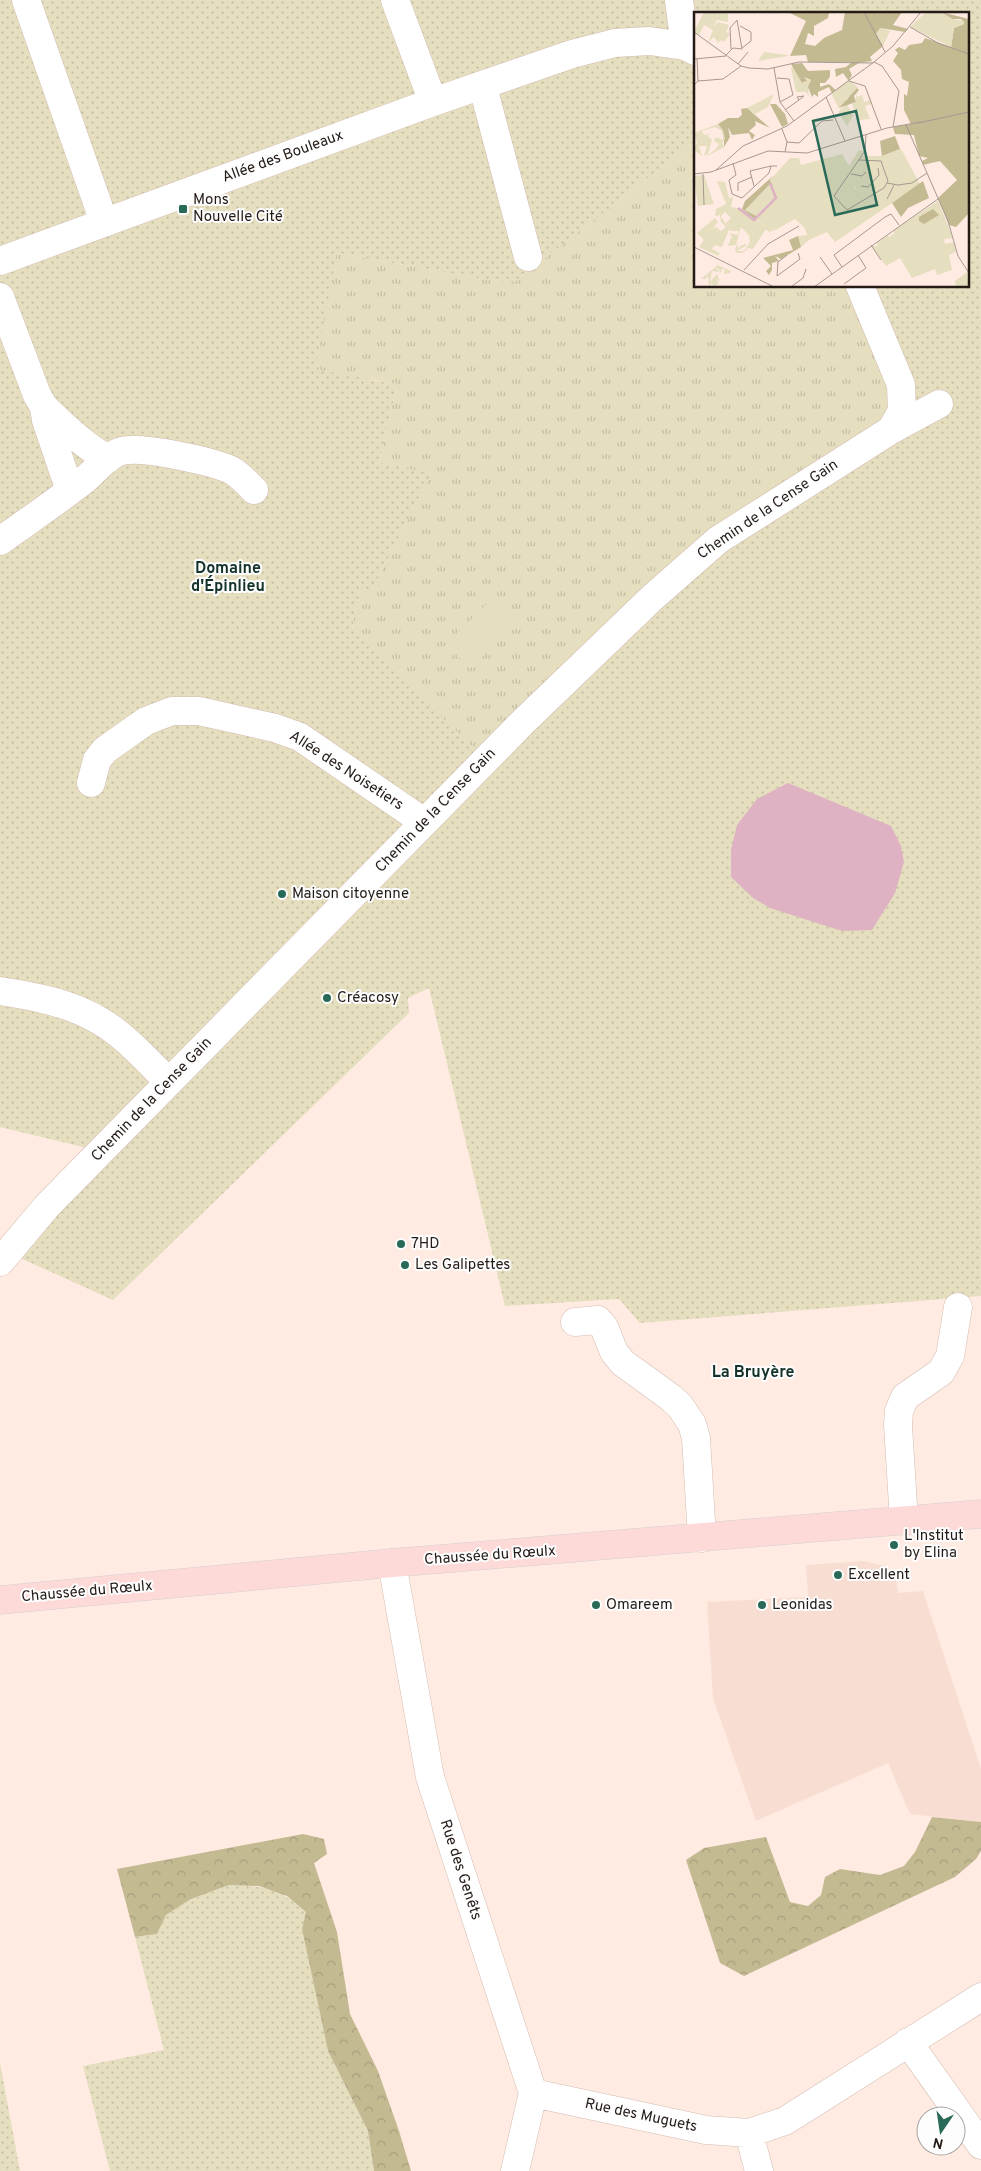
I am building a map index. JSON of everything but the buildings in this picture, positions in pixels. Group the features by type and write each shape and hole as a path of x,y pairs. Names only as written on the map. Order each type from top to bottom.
{"main road":[{"name":"Chaussée du Rœulx","path":"0,1600 392,1563 981,1514"}],"street":[{"path":"26,0 104,222"},
{"path":"395,0 433,102"},
{"name":"Allée des Bouleaux","path":"0,261 433,102 483,87 572,54 615,44 649,41 690,48 679,0"},
{"path":"483,87 528,257"},
{"path":"861,288 901,384 902,411 891,430"},
{"path":"0,297 44,408 46,420 78,485"},
{"name":"Chemin de la Cense Gain","path":"0,1262 47,1206 424,822 529,716 684,568 718,540 891,430 938,404"},
{"path":"44,408 71,433 94,451 108,459"},
{"path":"0,541 78,485 108,459 122,451 140,450 155,452 222,467 233,471 254,490"},
{"name":"Allée des Noisetiers","path":"91,783 97,760 105,750 146,721 172,711 199,711 275,728 300,737 424,822"},
{"path":"0,991 59,1003 99,1020 134,1048 169,1082"},
{"path":"904,1521 898,1425 899,1410 905,1397 941,1372 950,1356 958,1307"},
{"path":"574,1322 598,1320 604,1326 614,1352 623,1363 660,1388 687,1415 696,1438 702,1538"},
{"name":"Rue des Genêts","path":"392,1563 430,1777 533,2093"},
{"name":"Rue des Muguets","path":"533,2093 706,2130 749,2133 785,2121 981,1997"},
{"path":"908,2042 981,2145"},
{"path":"515,2171 533,2093"},
{"path":"749,2133 759,2171"}],"shaded area":[{"path":"788,783 891,826 901,846 904,862 895,893 872,930 842,931 770,908 753,898 731,877 731,850 737,825 757,799"},
{"path":"863,1561 886,1566 887,1578 896,1578 898,1593 923,1591 981,1769 981,1822 910,1814 888,1763 756,1821 713,1698 707,1602 808,1597 806,1565"}],"green space":[{"path":"0,0 981,0 981,1296 640,1323 619,1299 505,1306 429,988 408,998 409,1013 113,1300 7,1252 93,1160 83,1147 0,1127","holes":["694,12 968,12 968,288 858,288 415,691 352,628 361,589 372,590 432,473 380,462 397,384 371,380 337,253 512,284 694,142"]},
{"path":"694,142 694,288 861,288 902,411 718,540 486,759 395,673 352,628 361,588 372,590 431,474 380,462 397,384 315,369 337,253 512,284"},
{"path":"491,600 515,624 470,669 446,644"},
{"path":"932,1817 981,1822 981,1851 976,1859 955,1877 744,1976 720,1963 686,1860 704,1848 766,1837 790,1902 808,1906 821,1895 825,1877 840,1869 880,1875 904,1866 915,1852"},
{"path":"303,1834 324,1839 327,1854 314,1863 337,1932 350,2014 378,2071 411,2171 374,2171 368,2131 328,2051 302,1929 306,1912 287,1896 259,1886 229,1885 191,1899 166,1915 157,1934 135,1937 117,1869"},
{"path":"229,1885 253,1886 271,1890 288,1898 307,1912 302,1929 328,2051 368,2131 374,2171 110,2171 83,2066 164,2050 135,1937 157,1934 166,1915 191,1899"},
{"path":"0,2063 20,2171 0,2171"}],"place":[{"name":"Mons Nouvelle Cité","path":"183,209"},
{"name":"Maison citoyenne","path":"282,894"},
{"name":"Créacosy","path":"327,998"},
{"name":"7HD","path":"401,1244"},
{"name":"Les Galipettes","path":"405,1265"},
{"name":"L'Institut by Elina","path":"894,1545"},
{"name":"Excellent","path":"838,1575"},
{"name":"Omareem","path":"596,1605"},
{"name":"Leonidas","path":"762,1605"}],"district":[{"name":"Domaine d'Épinlieu","path":"228,578"},
{"name":"La Bruyère","path":"753,1373"}]}
